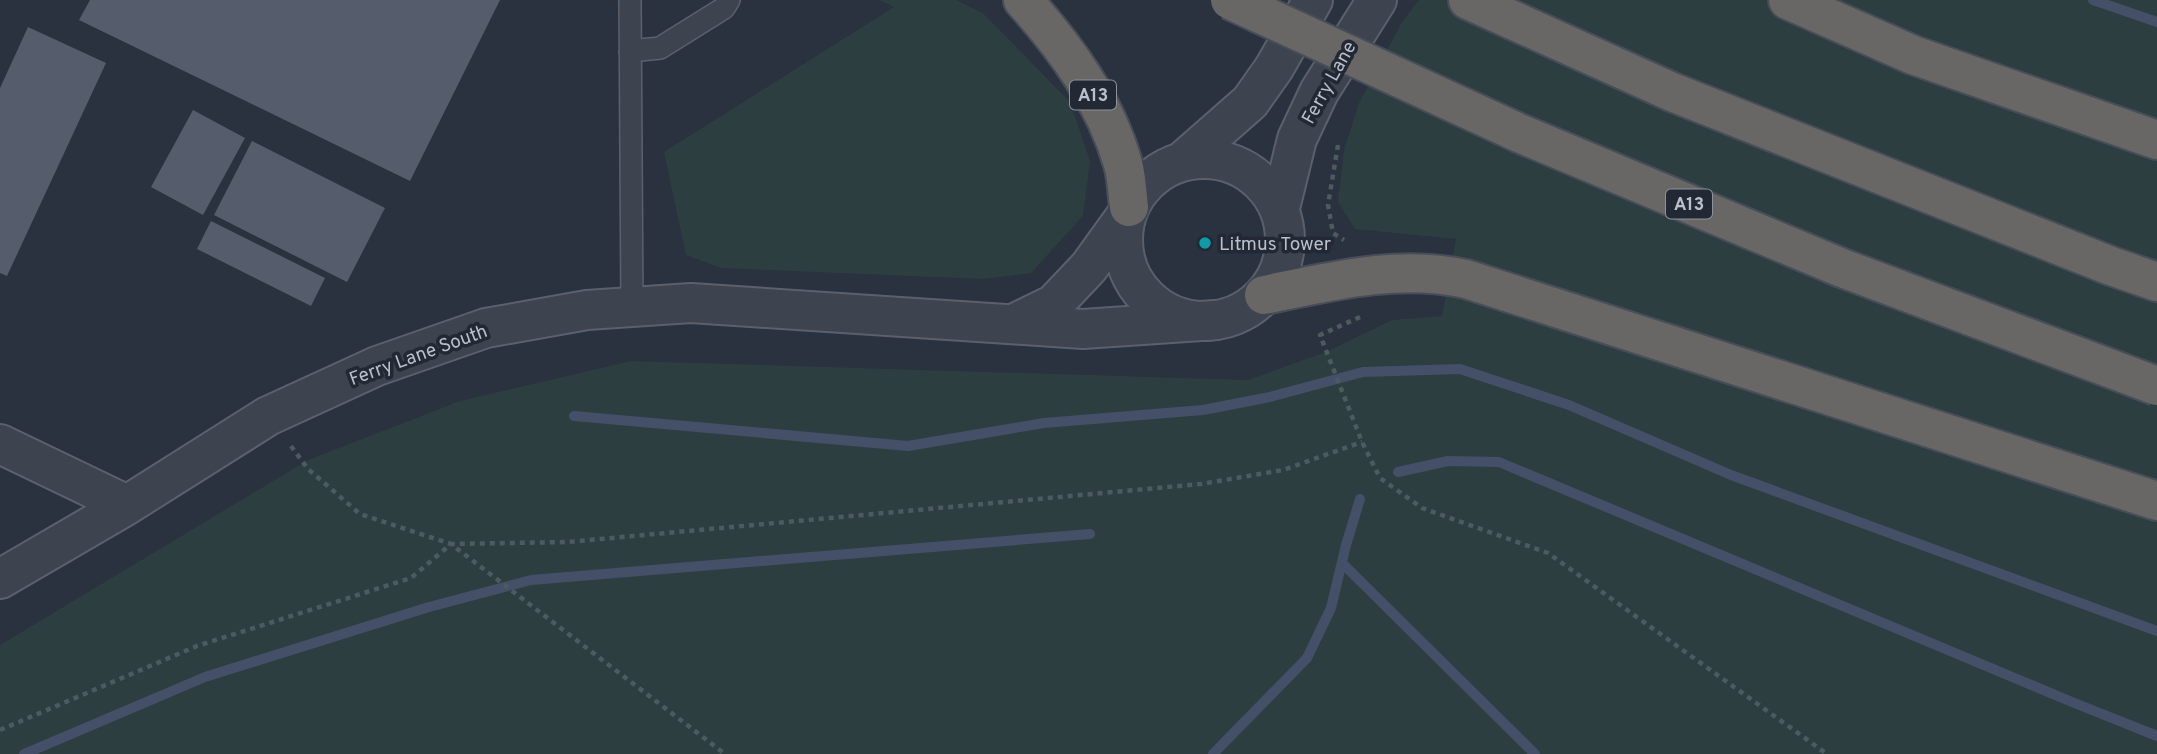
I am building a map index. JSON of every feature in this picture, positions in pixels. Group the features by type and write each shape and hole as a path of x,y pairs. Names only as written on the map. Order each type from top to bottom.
{"highway":[{"name":"A13","path":"1023,0 1075,63 1102,111 1124,165 1127,212"},
{"name":"A13","path":"1230,0 1519,133 1842,268 2157,386"},
{"path":"1468,0 1672,92 2157,282"},
{"path":"1788,0 1913,55 2157,140"},
{"path":"1264,295 1362,275 1441,273 2157,501"}],"street":[{"path":"1013,324 1054,303 1089,267 1143,186 1161,170 1184,160 1250,102 1274,68 1313,0"},
{"name":"Ferry Lane","path":"1280,208 1297,139 1319,92 1377,0"},
{"path":"1127,212 1122,244 1128,270 1143,294 1164,311 1189,320 1216,320 1242,312 1264,295 1278,276 1285,254 1286,231 1280,208 1268,188 1251,172 1230,162 1207,158 1184,160"},
{"name":"Ferry Lane South","path":"0,579 127,505 268,416 377,366 486,328 587,310 691,303 1083,329 1216,320"},
{"path":"0,444 127,505"}],"lane":[{"path":"630,0 632,307"},
{"path":"630,51 660,48 724,8 729,0"}],"path":[{"path":"1340,138 1328,205 1333,233 1344,240"},
{"path":"1359,309 1360,317 1320,335 1362,442 1380,478 1422,508 1548,553 1827,754"},
{"path":"268,416 308,469 360,514 451,544 725,754"},
{"path":"0,730 197,646 411,578 451,544 568,542 1201,484 1283,470 1362,442"}],"shaded area":[{"path":"879,0 956,0 983,13 1070,102 1090,161 1083,216 1031,273 983,279 721,268 686,255 664,152 894,7"},
{"path":"1419,0 2157,0 2157,754 0,754 0,645 308,460 460,401 631,361 1248,380 1326,352 1392,320 1442,316 1456,239 1355,229 1338,202 1344,150 1359,103 1402,22"}],"building":[{"path":"90,0 500,0 410,181 79,20"},
{"path":"28,27 106,63 7,276 0,273 0,88"},
{"path":"193,110 245,138 203,215 151,187"},
{"path":"252,141 385,208 347,282 214,215"},
{"path":"211,221 325,278 311,306 197,249"}],"waterway":[{"path":"2093,0 2157,22"},
{"path":"574,416 908,446 1044,423 1203,410 1270,397 1363,372 1460,369 1569,405 1731,475 2157,631"},
{"path":"1398,472 1448,461 1499,462 2157,736"},
{"path":"1213,754 1307,658 1331,608 1360,499"},
{"path":"24,754 205,677 429,607 531,580 1090,534"},
{"path":"1342,563 1535,754"}],"place":[{"name":"Litmus Tower","path":"1205,243"}]}
